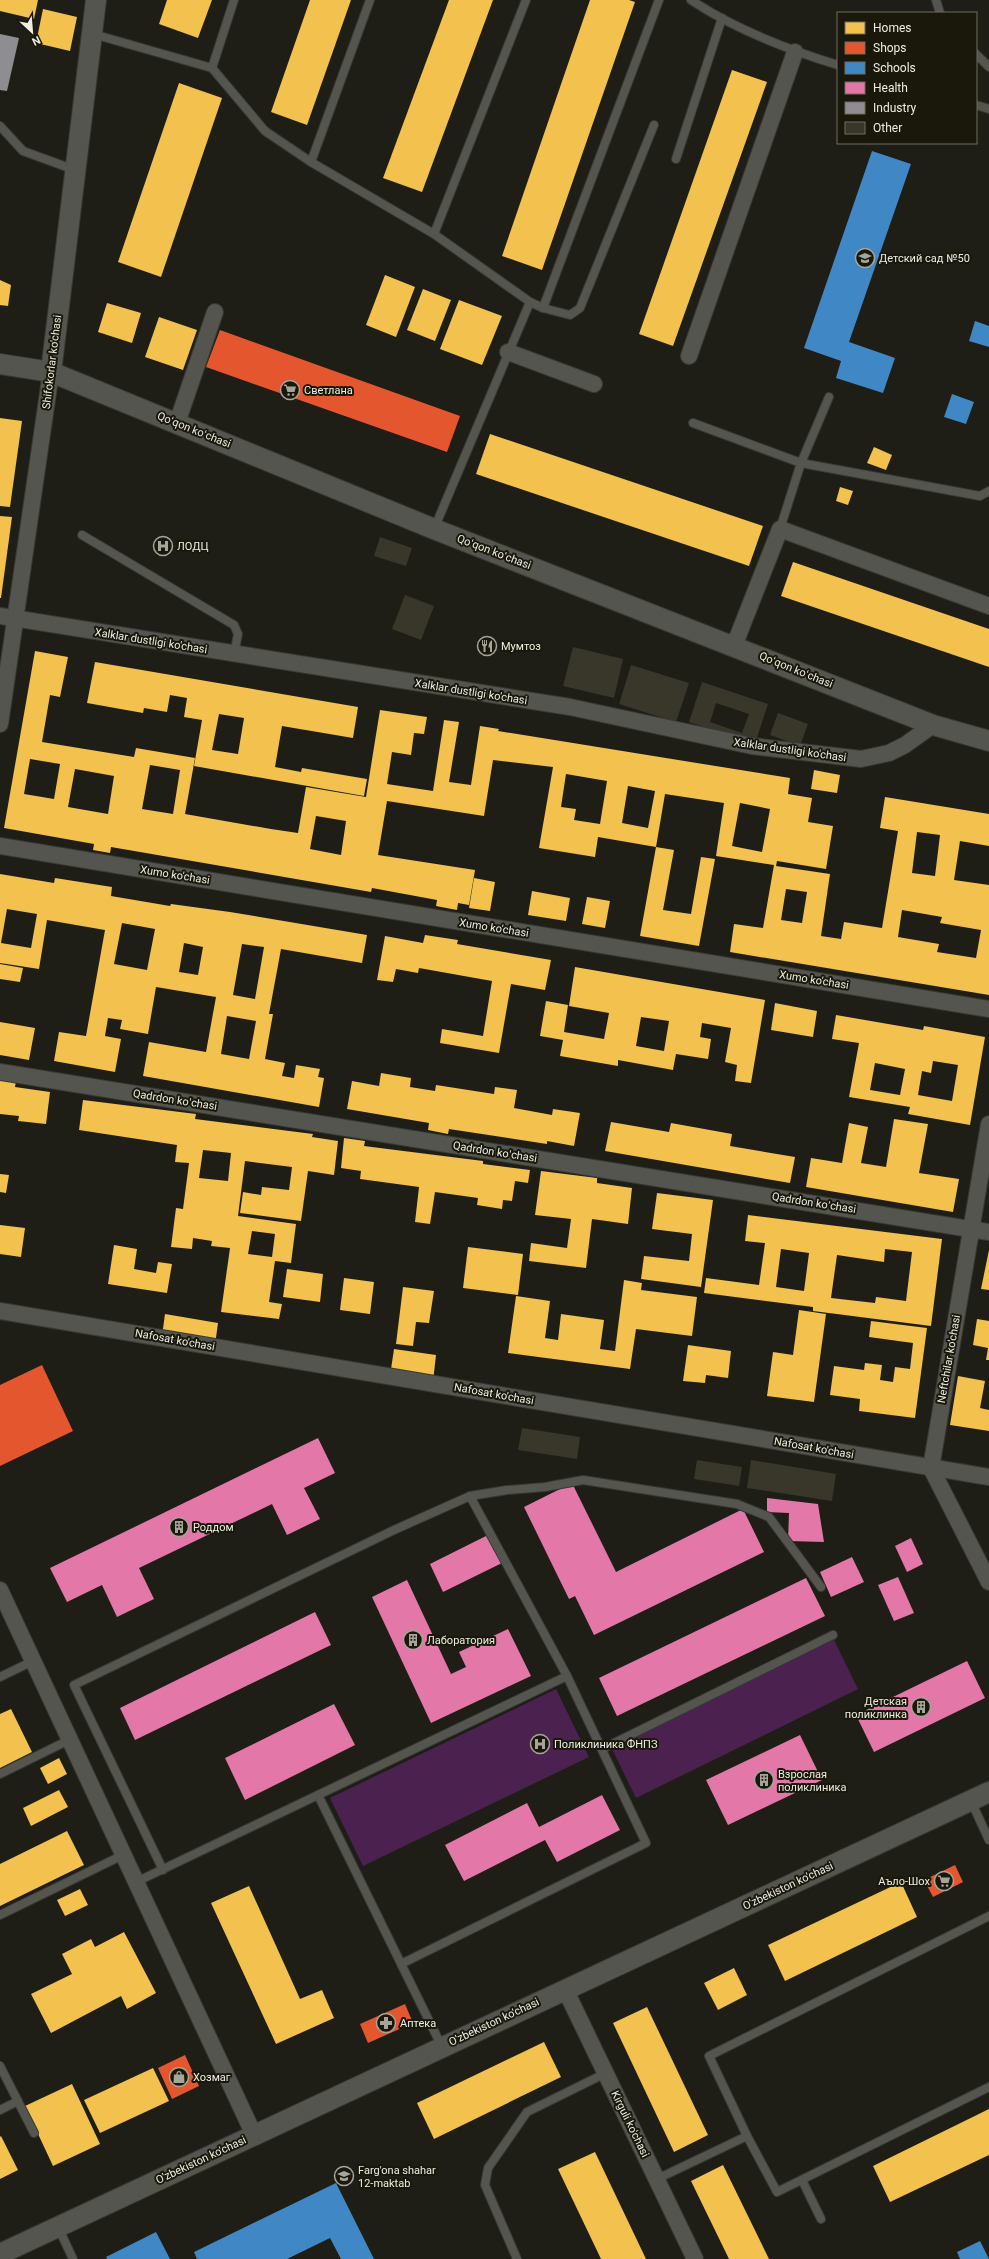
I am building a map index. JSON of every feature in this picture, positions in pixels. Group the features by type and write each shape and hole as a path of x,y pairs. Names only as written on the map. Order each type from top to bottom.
{"street":[{"name":"Shifokorlar ko'chasi","path":"0,724 51,372 96,0"},
{"path":"689,356 795,52"},
{"path":"177,423 215,312"},
{"path":"508,352 594,384"},
{"name":"Qoʻqon koʻchasi","path":"0,364 51,372 434,529 933,725 989,742"},
{"path":"734,646 780,529 989,606"},
{"name":"Xalklar dustligi ko'chasi","path":"0,616 570,707 752,746 860,759 888,753 905,745 933,725"},
{"name":"Xumo ko'chasi","path":"0,846 989,1009"},
{"name":"Qadrdon koʻchasi","path":"0,1072 989,1232"},
{"name":"Neftchilar ko'chasi","path":"931,1468 989,1124"},
{"name":"Nafosat ko'chasi","path":"0,1311 989,1477"},
{"path":"931,1468 989,1582"},
{"path":"0,1590 254,2135"},
{"name":"O'zbekiston ko'chasi","path":"0,2254 442,2046 989,1792"},
{"name":"Kirguli ko'chasi","path":"565,1989 695,2259"}],"lane":[{"path":"212,68 234,0"},
{"path":"311,162 370,0"},
{"path":"434,234 526,0"},
{"path":"543,308 659,0"},
{"path":"691,0 722,18 795,52 837,65"},
{"path":"936,0 940,12"},
{"path":"676,160 722,18"},
{"path":"92,34 212,68 265,131 311,162 434,234 530,302 543,308 570,315 580,308 654,124"},
{"path":"977,55 989,67"},
{"path":"977,105 989,109"},
{"path":"0,126 23,151 75,170"},
{"path":"434,529 530,302"},
{"path":"780,529 801,463 829,397"},
{"path":"693,422 801,463 980,496 989,491"},
{"path":"82,535 234,625 238,634 234,654"},
{"path":"163,1870 74,1685 394,1530 470,1496 507,1490 545,1487 583,1480 738,1504 769,1518 821,1587"},
{"path":"401,1964 646,1843 567,1676 470,1496"},
{"path":"602,1749 834,1635"},
{"path":"0,1677 33,1661"},
{"path":"136,1882 567,1676"},
{"path":"0,1774 69,1740"},
{"path":"318,1796 442,2046"},
{"path":"971,1801 989,1840"},
{"path":"0,1915 123,1855"},
{"path":"989,1916 709,2056 747,2136 778,2192 989,2087"},
{"path":"0,2066 34,2133"},
{"path":"516,2259 484,2185 488,2168 527,2112 606,2073"},
{"path":"0,2110 18,2102"},
{"path":"657,2179 747,2136"},
{"path":"802,2180 821,2219"},
{"path":"58,2227 73,2259"}],"shaded area":[{"path":"834,1640 858,1689 636,1798 612,1749"},
{"path":"556,1689 589,1757 363,1866 330,1798"}],"building: Homes":[{"path":"0,0 38,0 34,19 0,11"},
{"path":"167,0 212,0 198,38 159,24"},
{"path":"310,0 351,0 307,125 271,112"},
{"path":"449,0 493,0 422,192 383,178"},
{"path":"590,0 629,0 635,2 542,270 502,256"},
{"path":"43,9 77,17 70,51 36,43"},
{"path":"732,70 767,82 673,346 639,334"},
{"path":"179,83 222,98 161,277 118,262"},
{"path":"385,275 415,287 396,337 366,325"},
{"path":"0,280 11,285 8,306 0,305"},
{"path":"423,289 451,300 435,341 407,330"},
{"path":"459,300 502,316 482,365 440,349"},
{"path":"107,303 141,313 132,343 98,332"},
{"path":"159,317 197,330 183,370 145,357"},
{"path":"0,418 22,421 10,507 0,506"},
{"path":"490,434 763,526 749,566 476,474"},
{"path":"874,447 892,455 886,470 867,463"},
{"path":"840,487 853,491 848,505 836,501"},
{"path":"0,516 12,517 1,598 0,598"},
{"path":"793,562 989,629 989,667 781,596"},
{"path":"35,651 68,657 60,697 50,695 42,742 134,757 136,748 195,758 185,814 271,829 298,833 306,787 366,797 380,710 427,717 424,734 414,733 411,755 392,752 387,784 433,791 444,720 459,722 449,782 471,785 480,726 499,729 498,731 790,778 788,794 812,798 808,822 833,826 826,869 777,861 776,866 830,874 821,936 841,939 844,922 882,928 898,831 880,828 885,797 989,814 989,846 960,841 954,880 989,885 989,995 730,952 734,924 763,928 774,865 716,856 724,803 665,794 656,847 598,837 595,857 539,848 553,767 493,760 484,816 387,801 378,855 475,870 469,905 458,903 457,910 436,906 437,900 372,888 371,892 111,847 110,853 93,850 94,844 4,828","holes":["30,759 60,764 54,799 24,794","150,765 180,770 173,814 142,809","75,769 114,776 108,814 68,807","566,774 607,781 600,824 574,820 576,809 561,807","628,786 655,791 648,828 622,823","740,803 770,809 762,852 732,846","316,816 346,821 341,855 310,849","917,832 940,835 935,876 912,873","786,889 807,892 802,923 781,920","902,910 942,917 940,923 981,930 976,958 937,952 939,944 898,937"]},
{"path":"95,662 358,707 353,738 282,726 275,767 301,772 302,768 367,779 364,796 194,766 202,720 184,717 187,698 170,695 167,712 144,708 143,713 87,703","holes":["219,714 244,718 238,754 212,750"]},
{"path":"814,770 840,775 837,793 811,789"},
{"path":"656,847 674,850 663,910 691,914 701,857 715,859 699,946 640,936"},
{"path":"0,874 54,883 55,878 112,887 111,896 170,906 171,904 230,912 367,935 362,963 281,949 269,1014 273,1014 265,1059 285,1063 282,1076 294,1078 296,1065 320,1069 318,1077 324,1078 319,1107 143,1076 149,1042 206,1052 216,997 156,987 148,1034 120,1029 122,1020 108,1018 105,1036 121,1039 115,1072 54,1061 59,1032 86,1036 105,930 47,920 39,969 0,963","holes":["7,909 37,914 31,948 1,943","122,923 155,929 147,970 114,964","184,943 203,947 198,975 179,972","242,944 264,947 255,999 233,995","227,1016 256,1021 249,1059 221,1054"]},
{"path":"474,878 495,882 490,911 469,908"},
{"path":"532,891 570,898 566,921 528,915"},
{"path":"587,897 610,901 605,928 582,924"},
{"path":"425,935 458,940 457,944 551,960 545,990 511,984 499,1053 440,1043 442,1029 483,1036 492,981 419,968 418,973 396,969 393,982 377,980 385,936 423,943"},
{"path":"0,964 23,968 20,982 0,979"},
{"path":"575,967 765,1000 751,1083 735,1081 737,1065 725,1062 731,1028 702,1023 700,1037 711,1039 708,1059 676,1054 673,1070 618,1060 618,1066 560,1056 563,1040 540,1036 546,1001 568,1005 564,1032 604,1039 609,1013 569,1006","holes":["641,1017 669,1021 664,1051 636,1046"]},
{"path":"775,1003 817,1011 813,1037 771,1030"},
{"path":"836,1015 923,1030 924,1026 985,1037 970,1125 908,1114 910,1107 849,1097 859,1043 832,1039","holes":["933,1061 958,1065 952,1101 918,1095 922,1071 931,1073","875,1063 905,1069 900,1095 870,1090"]},
{"path":"0,1022 35,1028 29,1060 0,1055"},
{"path":"381,1073 411,1078 410,1087 435,1091 436,1085 494,1094 495,1087 517,1090 514,1108 552,1115 553,1109 580,1113 574,1146 547,1141 547,1144 449,1129 448,1134 428,1130 429,1123 347,1109 352,1081 379,1086"},
{"path":"0,1079 16,1081 15,1087 50,1092 46,1124 18,1121 19,1116 0,1114"},
{"path":"83,1100 196,1114 195,1119 313,1134 312,1137 338,1141 334,1175 308,1171 301,1221 240,1213 243,1192 261,1195 262,1187 289,1190 292,1167 245,1161 238,1216 296,1224 291,1263 275,1261 269,1302 282,1304 279,1319 221,1312 230,1248 211,1246 212,1241 193,1238 192,1249 171,1247 176,1208 183,1209 189,1163 175,1162 177,1145 79,1130","holes":["203,1150 231,1153 228,1181 199,1178","252,1231 275,1234 272,1257 248,1254"]},
{"path":"894,1119 928,1124 919,1173 959,1179 953,1212 806,1187 811,1158 842,1163 849,1123 868,1127 861,1163 886,1167"},
{"path":"611,1122 669,1132 671,1123 732,1134 730,1146 795,1157 790,1183 605,1151"},
{"path":"344,1138 365,1141 364,1146 483,1161 483,1164 530,1170 528,1183 515,1181 512,1201 503,1200 502,1209 477,1205 478,1198 435,1192 430,1224 415,1222 419,1187 360,1179 361,1171 341,1168"},
{"path":"541,1171 597,1178 597,1183 632,1188 628,1224 592,1219 586,1268 529,1261 531,1243 567,1248 571,1219 535,1215"},
{"path":"0,1174 9,1175 6,1193 0,1192"},
{"path":"657,1193 713,1200 701,1287 641,1279 644,1256 689,1261 692,1234 652,1229"},
{"path":"748,1215 942,1239 931,1326 813,1311 813,1307 704,1293 706,1278 759,1285 765,1243 745,1241","holes":["781,1249 809,1253 804,1291 776,1287","885,1249 912,1252 906,1301 876,1297 875,1303 831,1298 837,1255 884,1262"]},
{"path":"0,1225 25,1228 21,1257 0,1254"},
{"path":"114,1245 137,1249 134,1269 156,1273 158,1262 172,1264 167,1293 108,1284"},
{"path":"468,1247 523,1254 518,1295 463,1288"},
{"path":"989,1250 989,1290 981,1289"},
{"path":"287,1269 323,1274 320,1302 283,1297"},
{"path":"344,1278 374,1282 370,1314 340,1310"},
{"path":"624,1280 642,1283 641,1290 697,1297 692,1336 636,1329 630,1369 508,1353 516,1296 550,1301 545,1338 558,1340 561,1314 604,1320 600,1349 615,1351"},
{"path":"403,1287 434,1291 429,1323 416,1322 413,1346 396,1344"},
{"path":"799,1310 826,1314 814,1402 767,1396 773,1352 793,1355"},
{"path":"165,1314 218,1323 215,1345 162,1336"},
{"path":"977,1319 989,1321 989,1360 986,1360 988,1348 973,1345"},
{"path":"871,1321 927,1328 915,1418 859,1411 860,1399 830,1395 834,1366 864,1370 865,1363 882,1365 880,1380 893,1382 895,1367 910,1369 913,1343 869,1337"},
{"path":"688,1345 731,1351 728,1378 706,1375 705,1383 683,1381"},
{"path":"394,1349 436,1355 433,1382 390,1376"},
{"path":"958,1376 985,1381 980,1408 989,1410 989,1431 950,1425"},
{"path":"11,1709 32,1752 0,1768 0,1714"},
{"path":"59,1758 67,1774 48,1784 40,1768"},
{"path":"59,1790 68,1807 31,1826 23,1808"},
{"path":"67,1831 84,1865 0,1906 0,1864"},
{"path":"901,1882 917,1917 785,1981 768,1945"},
{"path":"249,1886 300,1999 322,1990 334,2018 276,2044 211,1903"},
{"path":"80,1889 88,1905 65,1916 57,1900"},
{"path":"124,1932 156,1993 127,2009 121,1996 51,2033 31,1994 72,1974 62,1954 91,1939 95,1947"},
{"path":"734,1968 747,1995 718,2010 704,1983"},
{"path":"647,2007 708,2135 674,2152 613,2023"},
{"path":"544,2042 561,2077 434,2139 417,2103"},
{"path":"153,2068 169,2101 100,2133 84,2100"},
{"path":"72,2084 100,2144 53,2166 25,2106"},
{"path":"989,2109 989,2155 890,2202 873,2166"},
{"path":"1,2136 18,2170 0,2179 0,2137"},
{"path":"595,2152 646,2259 601,2259 558,2169"},
{"path":"723,2165 769,2259 729,2259 691,2181"}],"building: Shops":[{"path":"220,330 460,416 447,452 206,367"},
{"path":"42,1365 73,1431 0,1466 0,1385"},
{"name":"Аъло-Шох","path":"955,1865 963,1882 933,1897 924,1880"},
{"name":"Аптека","path":"405,2004 413,2023 368,2043 360,2024"},
{"name":"Хозмаг","path":"185,2055 199,2086 172,2099 158,2068"}],"building: Schools":[{"path":"872,151 911,164 849,342 895,358 883,393 836,378 841,361 804,348"},
{"path":"975,321 989,326 989,347 969,341"},
{"path":"952,394 974,402 966,424 944,417"},
{"path":"336,2183 374,2259 341,2259 330,2238 287,2259 197,2259 194,2252"},
{"path":"156,2232 170,2259 107,2259 106,2257"},
{"path":"980,2241 989,2259 960,2259 957,2252"}],"building: Health":[{"name":"Роддом","path":"318,1438 335,1473 304,1488 320,1519 287,1535 272,1504 139,1568 154,1599 117,1617 102,1585 67,1602 50,1568"},
{"path":"572,1483 616,1572 743,1509 764,1552 594,1635 575,1596 569,1599 524,1507"},
{"path":"767,1498 818,1504 824,1542 788,1541 789,1513 767,1512"},
{"path":"488,1535 502,1563 443,1592 430,1564"},
{"path":"911,1538 923,1564 907,1572 895,1546"},
{"path":"852,1557 864,1582 831,1597 820,1572"},
{"path":"898,1577 914,1613 894,1621 878,1585"},
{"path":"806,1578 825,1616 617,1716 599,1678"},
{"name":"Лаборатория","path":"407,1580 451,1674 466,1667 459,1652 508,1629 531,1676 431,1723 372,1597"},
{"path":"315,1612 331,1645 135,1740 120,1708"},
{"name":"Детская поликлинка","path":"967,1661 985,1698 874,1752 856,1715"},
{"path":"334,1704 355,1745 245,1800 225,1758"},
{"name":"Взрослая поликлиника","path":"800,1735 822,1780 728,1825 706,1780"},
{"path":"602,1795 620,1830 557,1862 545,1840 464,1881 445,1845 527,1803 539,1827"}],"building: Industry":[{"path":"0,34 19,38 7,91 0,90"}],"building: Other":[{"path":"380,537 412,548 406,566 374,556"},
{"path":"405,595 434,606 421,640 392,629"},
{"path":"573,647 623,659 614,698 563,686"},
{"path":"631,665 689,683 676,722 619,704"},
{"path":"702,682 768,704 755,744 689,722","holes":["716,703 749,714 742,733 710,722"]},
{"path":"778,713 808,724 800,746 770,735"},
{"path":"522,1428 580,1437 577,1459 518,1450"},
{"path":"697,1460 742,1467 739,1486 694,1479"},
{"path":"751,1460 836,1474 832,1501 747,1488"}],"place":[{"name":"Детский сад №50","path":"865,258"},
{"name":"Светлана","path":"290,390"},
{"name":"ЛОДЦ","path":"163,546"},
{"name":"Mумтоз","path":"487,646"},
{"name":"Роддом","path":"179,1527"},
{"name":"Лаборатория","path":"413,1640"},
{"name":"Детская поликлинка","path":"921,1707"},
{"name":"Поликлиника ФНПЗ","path":"540,1744"},
{"name":"Взрослая поликлиника","path":"764,1780"},
{"name":"Аъло-Шох","path":"944,1881"},
{"name":"Аптека","path":"386,2023"},
{"name":"Хозмаг","path":"179,2077"},
{"name":"Farg'ona shahar 12-maktab","path":"344,2176"}]}
